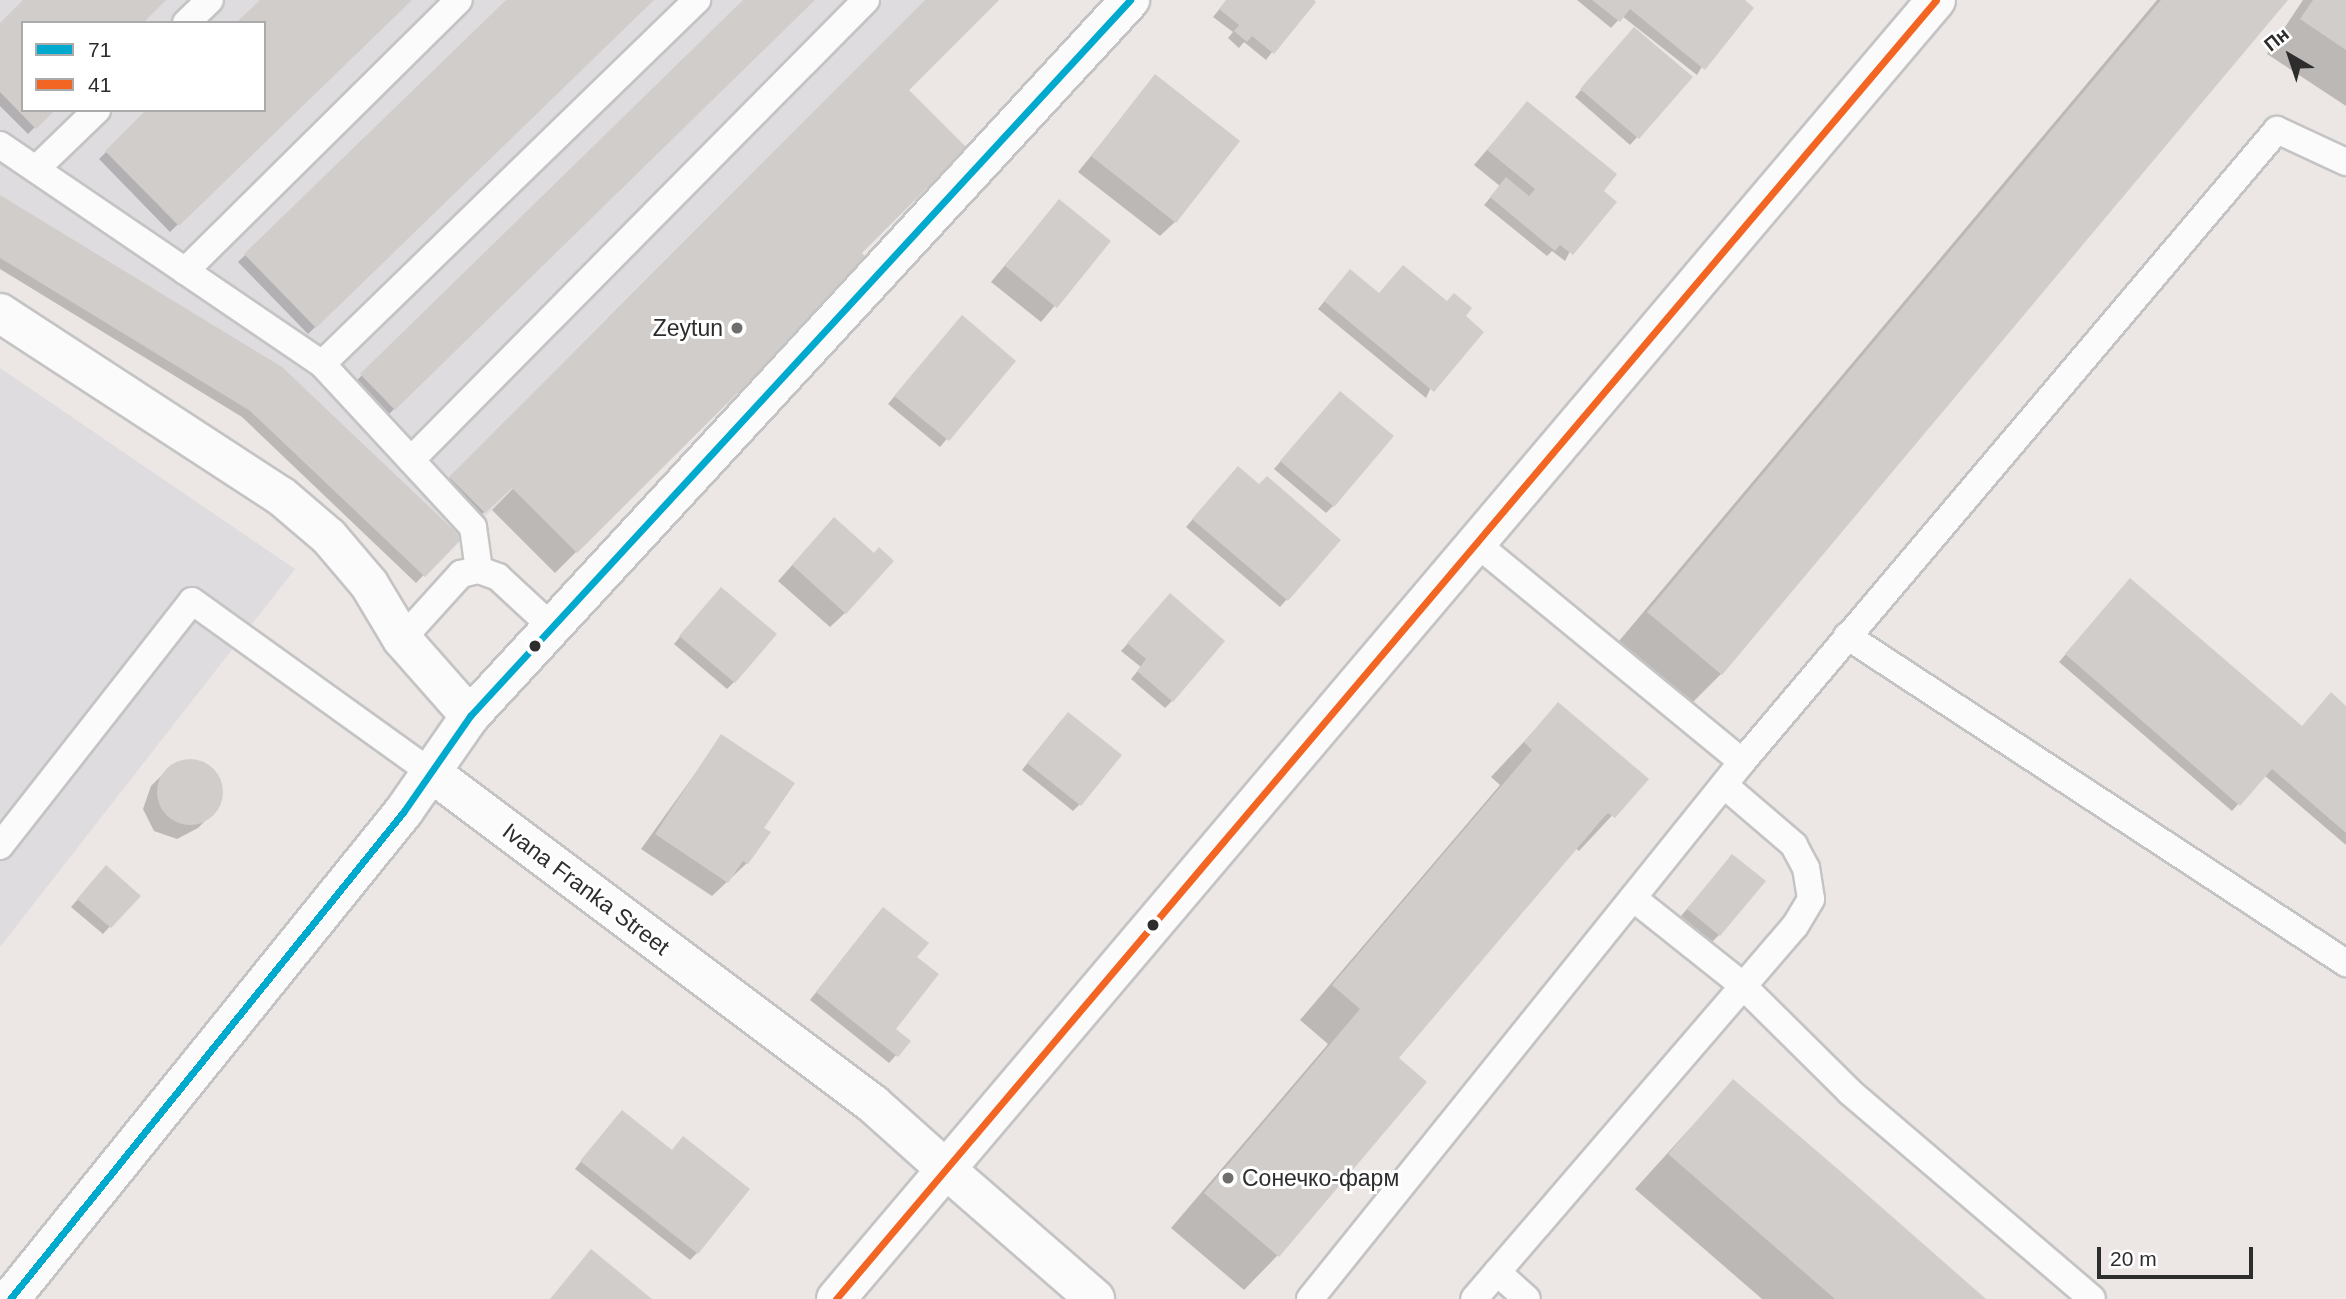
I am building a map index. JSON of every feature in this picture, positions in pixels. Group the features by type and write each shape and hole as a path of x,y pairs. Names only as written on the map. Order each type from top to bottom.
{"street":[{"path":"10,1299 433,774 470,716 1130,0"},
{"path":"836,1299 948,1171 1936,0"},
{"path":"0,313 281,496 329,537 369,584 402,639 470,716"},
{"name":"Ivana Franka Street","path":"433,774 873,1104 1095,1299"}],"lane":[{"path":"188,21 210,0"},
{"path":"185,271 459,0"},
{"path":"322,364 697,0"},
{"path":"411,460 866,0"},
{"path":"36,169 95,112"},
{"path":"1310,1299 1742,762 2277,130 2346,162"},
{"path":"0,145 322,364 473,527 479,570"},
{"path":"1477,544 1742,762"},
{"path":"402,639 461,573 479,570 498,577 552,627"},
{"path":"0,846 192,601 433,774"},
{"path":"1847,636 2346,963"},
{"path":"1474,1299 1741,984 1795,926 1811,899 1806,868 1794,845 1724,785"},
{"path":"1633,898 1741,984 1850,1092 2092,1299"},
{"path":"1497,1272 1527,1299"}],"shaded area":[{"path":"0,0 999,0 425,577 250,411 0,258"},
{"path":"0,368 295,569 0,947"}],"building":[{"path":"23,0 166,0 145,21 21,21 21,112 53,112 36,129 0,92 0,23"},
{"path":"260,0 412,0 179,226 105,151 144,112 266,112 266,21 238,21"},
{"path":"506,0 654,0 316,328 244,254"},
{"path":"743,0 815,0 395,410 360,374"},
{"path":"925,0 999,0 909,90 967,148 862,253 870,261 577,553 512,488 485,513 449,477"},
{"path":"1226,0 1316,2 1274,54 1252,36 1247,42 1234,31 1239,25 1219,9"},
{"path":"1592,0 1745,0 1754,8 1705,70 1630,9 1620,22"},
{"path":"2161,0 2288,0 1722,675 1647,612"},
{"path":"2313,0 2346,0 2346,50 2300,19"},
{"path":"1634,27 1693,77 1639,139 1580,89"},
{"path":"1155,74 1240,141 1176,223 1091,156"},
{"path":"1527,101 1617,174 1604,191 1617,202 1573,255 1560,245 1555,251 1490,197 1506,177 1529,196 1535,189 1487,150"},
{"path":"0,195 282,367 462,538 425,577 250,411 0,258"},
{"path":"1059,199 1111,241 1057,308 1005,266"},
{"path":"1403,265 1447,301 1454,293 1472,308 1466,316 1484,332 1434,392 1324,301 1350,269 1379,293"},
{"path":"962,315 1016,361 949,441 894,396"},
{"path":"1340,391 1394,436 1334,507 1280,461"},
{"path":"1238,466 1259,484 1267,476 1341,540 1288,601 1192,519"},
{"path":"834,517 874,553 879,547 894,561 846,614 792,565"},
{"path":"2130,578 2302,726 2331,692 2346,706 2346,833 2272,769 2240,806 2065,654"},
{"path":"721,587 777,634 735,683 679,636"},
{"path":"1170,593 1225,641 1173,702 1137,671 1146,659 1127,643"},
{"path":"1558,702 1649,779 1615,818 1608,813 1603,818 1399,1058 1427,1082 1279,1257 1204,1193 1360,1009 1332,985 1532,750 1524,742"},
{"path":"1068,712 1122,755 1081,806 1027,763"},
{"path":"721,734 795,783 764,828 771,832 748,864 743,861 728,883 655,834"},
{"path":"190,759 203,762 213,769 220,779 223,792 220,805 213,815 203,822 190,825 177,822 167,815 160,805 157,792 160,779 167,769 177,762"},
{"path":"1732,854 1766,881 1720,936 1687,909"},
{"path":"106,865 141,896 111,928 77,899"},
{"path":"883,907 929,943 917,957 939,974 896,1029 911,1041 898,1057 816,992"},
{"path":"1733,1079 1986,1299 1835,1299 1668,1154"},
{"path":"622,1110 672,1150 683,1136 750,1189 698,1254 580,1161"},
{"path":"591,1249 652,1299 550,1299"}],"transit line":[{"name":"71","path":"10,1299 404,811 470,716 1130,0"},
{"name":"41","path":"836,1299 1936,0"}],"place":[{"name":"Zeytun","path":"737,328"},
{"name":"Сонечко-фарм","path":"1228,1178"}]}
